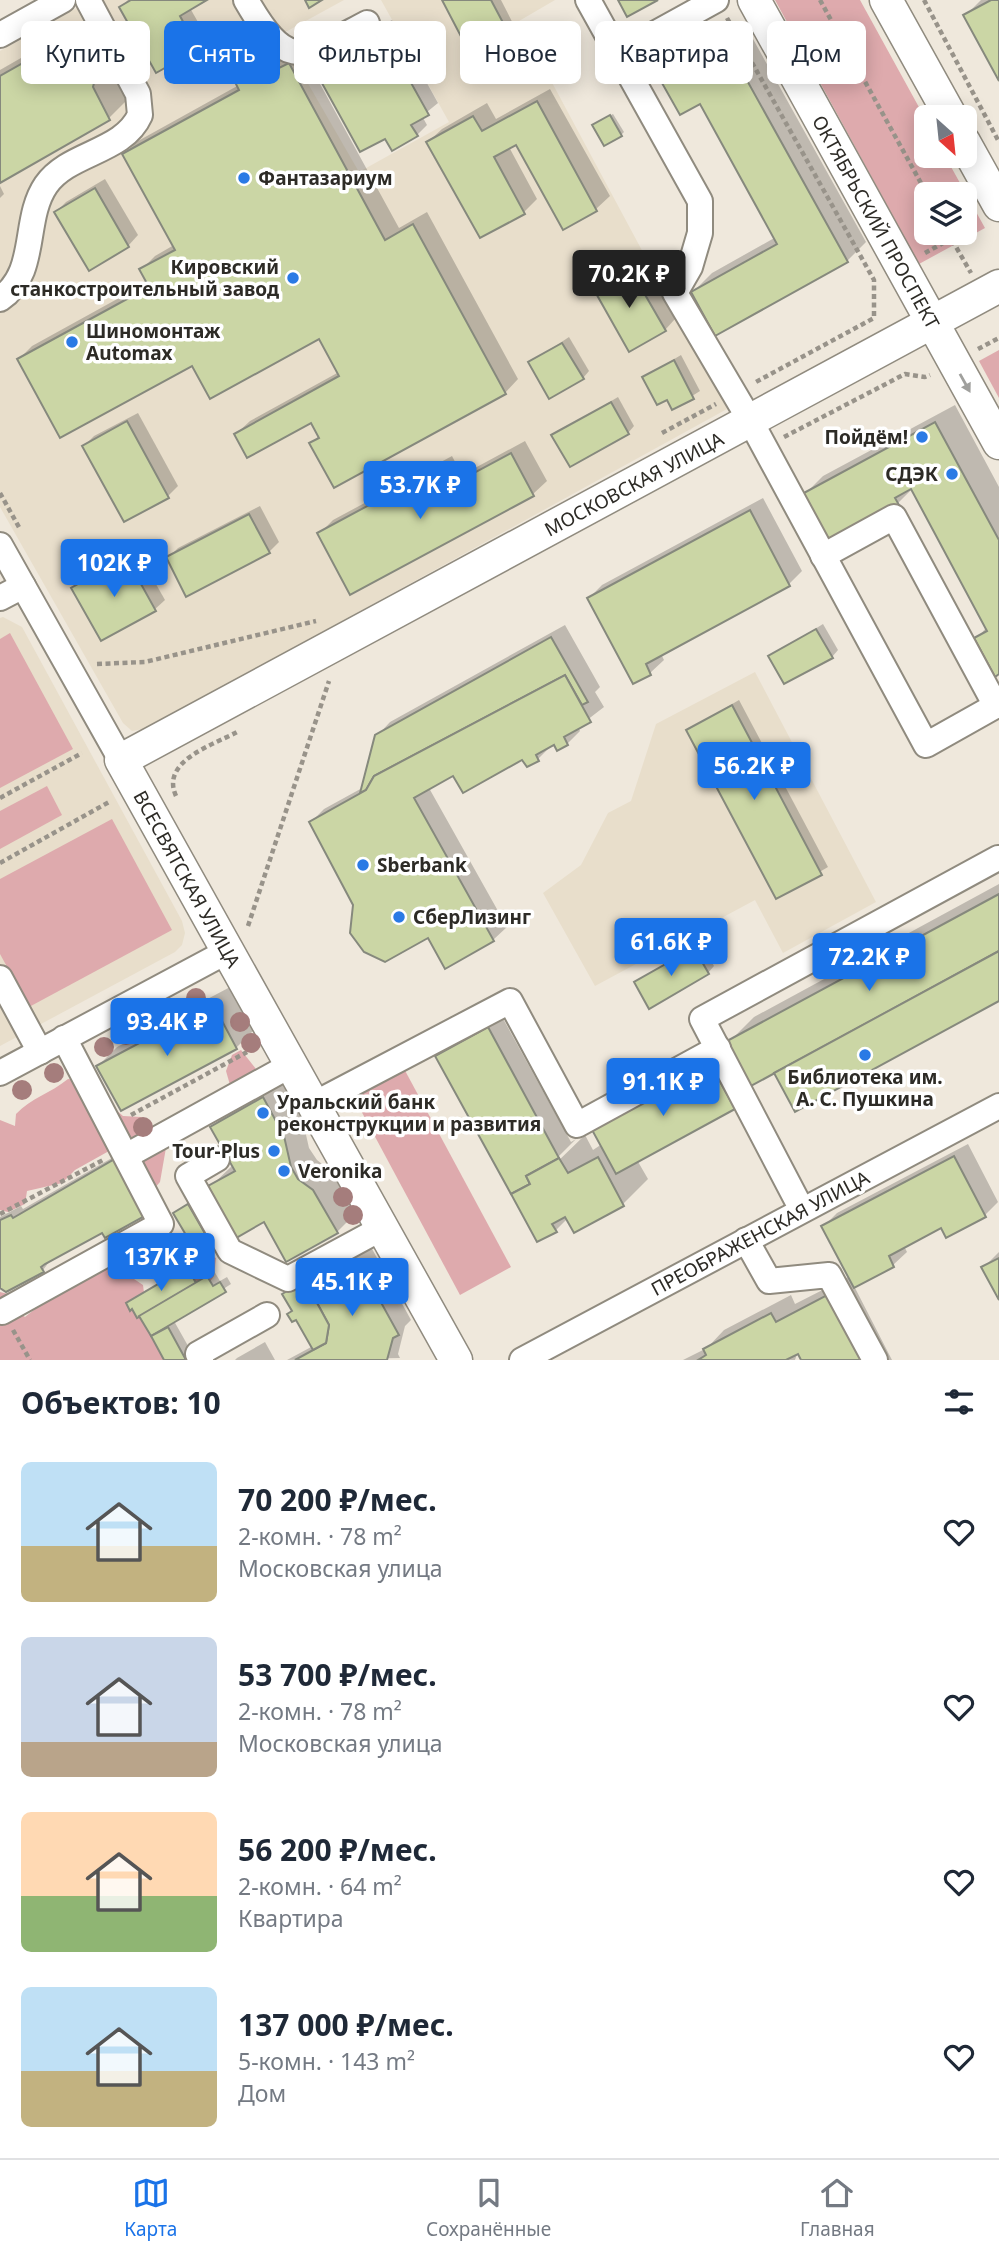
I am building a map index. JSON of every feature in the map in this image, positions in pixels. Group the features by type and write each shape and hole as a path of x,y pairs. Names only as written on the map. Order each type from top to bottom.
{"main road":[{"name":"ОКТЯБРЬСКИЙ ПРОСПЕКТ","path":"754,0 999,443"},
{"path":"886,0 944,105"},
{"path":"973,168 989,214"},
{"name":"МОСКОВСКАЯ УЛИЦА","path":"121,760 758,434 932,324 999,286"},
{"name":"ВСЕСВЯТСКАЯ УЛИЦА","path":"121,760 456,1360"}],"street":[{"path":"0,35 62,0"},
{"path":"0,299 23,271 38,198 45,186 64,168 126,134 140,115 138,94 88,0"},
{"path":"246,0 269,38 294,52"},
{"path":"588,0 600,21"},
{"path":"688,21 720,6"},
{"path":"635,84 700,201 700,233 690,267 675,293 758,434 926,745 998,705 894,517 824,555"},
{"name":"ВСЕСВЯТСКАЯ УЛИЦА","path":"0,545 121,760"},
{"path":"0,598 23,586"},
{"path":"802,1210 760,1135 702,1018 998,858"},
{"path":"0,1073 226,952"},
{"path":"0,978 40,1052"},
{"path":"314,1104 510,1001 578,1125 718,1048"},
{"path":"2,1312 161,1224 130,1150 64,1038"},
{"path":"130,1150 291,1065"},
{"name":"ПРЕОБРАЖЕНСКАЯ УЛИЦА","path":"522,1360 999,1106"},
{"path":"217,1159 188,1176 230,1251 288,1279 384,1227"},
{"path":"747,1240 769,1280 829,1275 875,1360"},
{"path":"201,1360 198,1354 267,1315"}],"path":[{"path":"820,0 920,182"},
{"path":"924,0 999,142"},
{"path":"661,434 874,318 874,280 720,6"},
{"path":"918,257 940,245"},
{"path":"971,353 999,338"},
{"path":"758,434 905,374 925,377 939,370"},
{"path":"293,634 329,614"},
{"path":"97,663 145,662 317,621"},
{"path":"317,688 340,675"},
{"path":"248,926 328,681"},
{"path":"180,804 172,781 181,763 249,725"},
{"path":"0,798 82,753"},
{"path":"0,863 109,802"},
{"path":"241,914 254,937"},
{"path":"121,1121 247,1052"},
{"path":"0,1214 130,1150"},
{"path":"2,1312 30,1360"}],"shaded area":[{"name":"Кировский станкостроительный завод","path":"91,0 344,0 306,21 294,21 294,27 280,35 294,59 294,84 308,84 359,172 449,122 428,84 446,84 446,21 393,21 381,0 555,0 519,21 460,21 460,84 553,84 727,409 148,728 132,731 123,723 0,507 0,51 21,39 21,84 150,84 150,21 54,21"},
{"path":"775,0 860,0 918,105 914,105 914,168 952,168 959,182 914,182 914,245 954,245 919,264 821,84 866,84 866,21 786,21"},
{"path":"977,214 985,228 977,232"},
{"path":"999,350 999,398 979,361"},
{"path":"0,618 22,627 182,921 185,933 182,945 175,952 0,1046"},
{"path":"10,633 73,749 0,788 0,639"},
{"path":"755,672 876,902 783,953 755,900 595,986 543,893 581,865 608,813 631,801 656,724"},
{"path":"47,786 62,815 0,849 0,811"},
{"path":"112,819 172,930 29,1007 0,954 0,879"},
{"path":"241,1050 260,1074 230,1085 226,1071 232,1055"},
{"path":"402,1065 511,1267 460,1295 351,1092"},
{"path":"68,1079 81,1080 123,1116 141,1117 167,1142 160,1182 153,1190 120,1156 109,1151 75,1170 62,1183 27,1191 25,1204 8,1212 0,1210 0,1120 15,1126 16,1114 22,1108"},
{"path":"200,1252 216,1258 214,1276 207,1286 194,1286 183,1273 191,1255"},
{"path":"107,1261 143,1285 148,1323 168,1360 0,1360 0,1292 16,1296 12,1307 25,1317 35,1309 40,1286"}],"building":[{"path":"131,0 207,0 180,16 183,21 164,21 164,68 156,73 150,62 150,21 127,21 119,7"},
{"path":"305,0 322,0 309,8"},
{"path":"442,0 491,0 502,21 460,21 460,35"},
{"path":"618,0 658,0 627,17"},
{"path":"991,0 999,0 999,81 963,15"},
{"name":"Кировский станкостроительный завод","path":"289,63 294,72 294,84 300,84 385,240 413,224 506,394 334,488 309,443 319,438 311,423 247,458 234,434 339,376 319,339 210,399 192,366 60,438 17,359 149,287 139,269 175,250 122,154 239,90 236,84 280,84 280,68"},
{"path":"21,64 21,84 94,84 110,120 0,183 0,76"},
{"path":"322,84 412,84 429,115 411,125 418,136 392,151 385,139 360,152"},
{"path":"663,84 749,84 848,262 715,336 691,292 777,244 700,104 680,115"},
{"path":"537,101 597,211 563,230 516,145 494,157 525,214 480,238 426,142 473,116 482,131"},
{"path":"610,115 622,136 604,146 592,125"},
{"path":"95,188 129,247 89,271 54,212"},
{"path":"629,267 666,331 629,352 593,288"},
{"path":"562,343 584,379 549,399 528,362"},
{"path":"674,360 694,399 672,410 667,400 657,405 642,377"},
{"path":"611,402 629,434 570,467 551,435"},
{"path":"127,421 169,498 124,522 82,446"},
{"path":"935,422 999,540 999,674 995,677 974,638 987,631 911,489 895,498 899,505 829,543 802,494"},
{"path":"511,453 534,496 350,595 317,533 438,468 448,487"},
{"path":"750,510 790,586 646,664 651,675 633,684 587,598"},
{"path":"249,514 270,553 186,597 166,557"},
{"path":"126,557 156,611 101,641 71,588"},
{"path":"816,629 833,658 784,684 768,656"},
{"path":"551,637 588,702 582,705 565,675 374,776 366,790 360,793 375,735"},
{"path":"565,675 591,722 564,737 568,745 557,751 554,745 536,755 539,761 527,767 522,760 463,793 453,776 414,798 494,941 445,969 428,938 385,962 364,952 350,933 353,905 309,822 366,790 374,776"},
{"path":"732,705 822,875 776,899 686,730"},
{"path":"999,894 999,951 751,1086 727,1041"},
{"path":"694,948 709,974 649,1009 634,982"},
{"path":"999,951 999,1001 795,1112 774,1073"},
{"path":"213,1004 237,1049 121,1111 96,1066"},
{"path":"488,1027 559,1158 526,1176 530,1184 511,1194 435,1056"},
{"path":"710,1063 735,1109 616,1174 591,1128"},
{"path":"263,1097 284,1136 291,1167 298,1179 313,1190 338,1233 286,1262 264,1222 236,1238 208,1186 235,1171 210,1127"},
{"path":"954,1156 986,1217 946,1238 941,1228 889,1256 894,1267 854,1288 821,1226"},
{"path":"598,1157 624,1206 574,1233 565,1217 552,1224 557,1232 537,1242 511,1194 530,1184 526,1176 559,1158 568,1173"},
{"path":"113,1160 121,1164 125,1172 123,1178 134,1199 140,1201 143,1217 105,1238 102,1233 45,1264 41,1267 44,1272 6,1292 0,1288 0,1220 11,1215 13,1218"},
{"path":"188,1204 211,1244 196,1252 173,1213"},
{"path":"999,1258 999,1300 981,1267"},
{"path":"357,1259 399,1335 393,1338 387,1360 295,1360 326,1343 329,1325 308,1286"},
{"path":"187,1267 196,1283 137,1318 132,1309 130,1311 126,1303"},
{"path":"207,1276 213,1286 220,1282 226,1292 151,1336 139,1316"},
{"path":"305,1281 329,1325 326,1343 313,1350 296,1320 292,1322 287,1314 292,1311 282,1294"},
{"path":"829,1294 864,1360 801,1360 798,1354 786,1360 698,1360 706,1355 703,1349 771,1313 776,1322"},
{"path":"168,1327 186,1360 164,1360 151,1336"}],"place":[{"name":"Фантазариум","path":"244,178"},
{"name":"Кировский станкостроительный завод","path":"293,278"},
{"name":"Шиномонтаж Automax","path":"72,342"},
{"name":"Пойдём!","path":"922,437"},
{"name":"СДЭК","path":"952,474"},
{"name":"Sberbank","path":"363,865"},
{"name":"СберЛизинг","path":"399,917"},
{"name":"Библиотека им. А. С. Пушкина","path":"865,1055"},
{"name":"Уральский банк реконструкции и развития","path":"263,1113"},
{"name":"Tour-Plus","path":"274,1151"},
{"name":"Veronika","path":"284,1171"}]}
